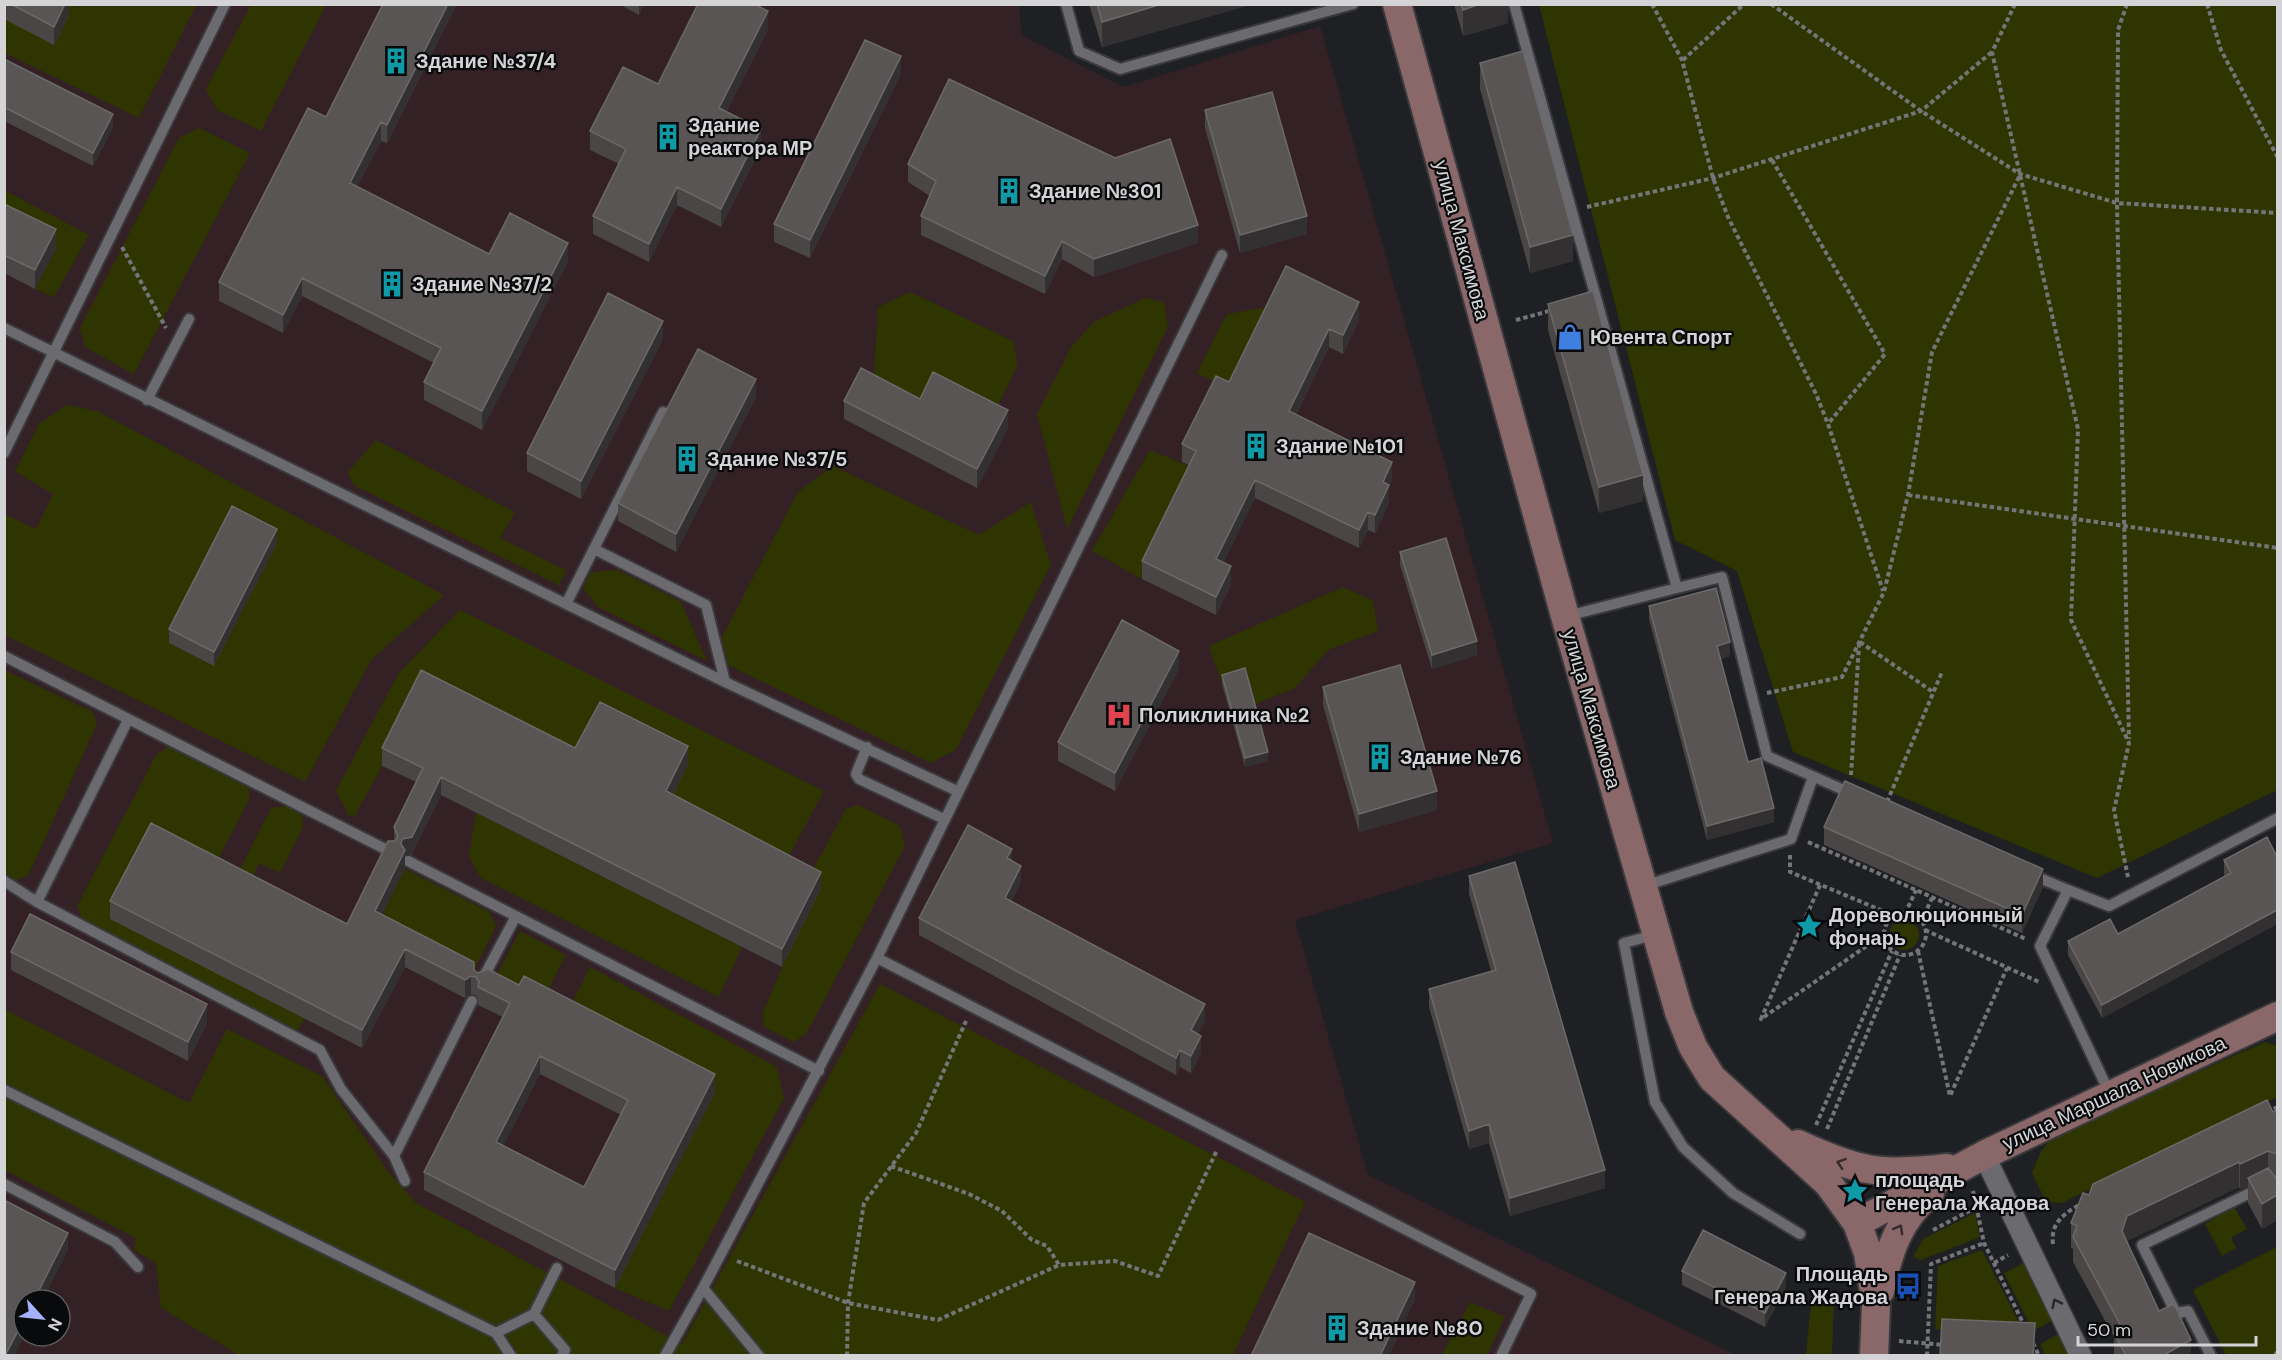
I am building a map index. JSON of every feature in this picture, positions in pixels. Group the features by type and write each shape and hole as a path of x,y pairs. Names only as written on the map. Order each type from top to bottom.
{"street":[{"name":"улица Максимова","path":"1397,4 1565,616 1679,1012 1693,1047 1712,1078 1828,1183 1857,1223 1868,1254 1876,1305 1874,1356"},
{"name":"улица Маршала Новикова","path":"1857,1223 1972,1161 2277,1016"},
{"path":"1774,1132 1840,1164 1871,1171 1909,1173 1972,1161"},
{"path":"1876,1305 1890,1246 1900,1225 1916,1204 1972,1161"},
{"path":"1972,1161 2081,1356"}],"lane":[{"path":"4,453 225,4"},
{"path":"1066,4 1079,51 1120,69 1353,5"},
{"path":"1514,4 1677,588"},
{"path":"665,1356 721,1255 877,958 1222,255"},
{"path":"147,400 189,319"},
{"path":"4,328 725,682 957,791"},
{"path":"566,604 663,412"},
{"path":"594,549 706,605 725,682"},
{"path":"1565,616 1722,577 1767,756 1885,808"},
{"path":"4,656 391,852"},
{"path":"37,902 128,720"},
{"path":"867,747 856,774 859,778 944,819"},
{"path":"1644,886 1792,837 1814,777"},
{"path":"2025,871 2109,906 2277,818"},
{"path":"408,861 819,1071"},
{"path":"4,881 37,902 320,1050 340,1089 394,1156 405,1181"},
{"path":"2068,890 2040,946 2110,1094"},
{"path":"481,984 516,916"},
{"path":"1657,934 1624,943 1655,1101 1683,1147 1733,1194 1800,1234"},
{"path":"877,958 1531,1294 1501,1356"},
{"path":"394,1156 472,1001"},
{"path":"4,1090 496,1333 511,1356"},
{"path":"2211,1356 2188,1311 2176,1313 2142,1245 2271,1183 2277,1197"},
{"path":"4,1184 115,1242 138,1267"},
{"path":"496,1333 534,1314 557,1268"},
{"path":"703,1288 759,1356"},
{"path":"534,1314 564,1353 576,1356"}],"path":[{"path":"1652,4 1682,60 1713,178 1728,217 1816,394 1828,424 1884,592"},
{"path":"1682,60 1744,4"},
{"path":"1771,4 1921,111 2020,174 2118,203 2277,213"},
{"path":"1571,210 1713,178 1921,111 1992,52 2015,4"},
{"path":"2127,4 2118,30 2118,203 2129,743 2114,810 2132,895"},
{"path":"2207,4 2221,50 2277,158"},
{"path":"1992,52 2079,429 2071,620 2129,743"},
{"path":"1772,160 1886,354 1828,424"},
{"path":"1752,696 1842,677 1860,642 1884,592 1908,495 1932,352 2020,174"},
{"path":"114,233 175,344"},
{"path":"1516,320 1596,298"},
{"path":"1908,495 2277,548"},
{"path":"1860,642 1933,692"},
{"path":"1849,793 1860,642"},
{"path":"1885,808 1942,672"},
{"path":"1895,916 1790,872 1792,837 2040,946"},
{"path":"1820,885 1761,1019 1884,934"},
{"path":"1905,914 1916,890"},
{"path":"1921,922 1932,898"},
{"path":"1918,951 1900,955 1886,944 1884,934 1887,924 1895,916 1905,914 1914,916 1925,930 1924,941 1918,951 1950,1096 2007,968"},
{"path":"1925,930 2062,992"},
{"path":"1816,1125 1892,951"},
{"path":"1827,1129 1900,955"},
{"path":"847,1356 848,1303 864,1203 916,1133 972,1007"},
{"path":"2257,1117 2277,1107"},
{"path":"721,1255 848,1303 938,1320 1059,1265 1115,1261 1158,1276 1223,1136"},
{"path":"1972,1161 1975,1196 1984,1243 2039,1356"},
{"path":"891,1166 969,1194 1002,1211 1032,1240 1047,1246 1059,1265"},
{"path":"2057,1252 2052,1242 2053,1230 2065,1212 2085,1202"},
{"path":"1929,1233 1946,1221 1977,1207"},
{"path":"1927,1356 1931,1264 1984,1243"},
{"path":"1899,1341 1949,1345"},
{"path":"2025,1349 2036,1349"},
{"path":"2275,1356 2277,1350"}],"shaded area":[{"path":"5,5 1019,5 1022,36 1124,87 1320,26 1553,843 1295,920 1368,1175 1736,1355 5,1356"}],"green space":[{"path":"4,5 196,5 139,118 5,53"},
{"path":"251,5 326,5 261,131 217,110 206,89"},
{"path":"1539,5 2277,5 2277,790 2097,878 1793,752 1737,571 1675,540"},
{"path":"199,128 250,153 134,374 85,347 80,328 179,138"},
{"path":"4,190 89,235 54,297 35,289 56,248 5,222"},
{"path":"910,292 1013,341 1018,364 991,420 920,417 873,393 878,307"},
{"path":"1145,298 1164,302 1168,327 1067,529 1037,414 1071,347 1094,322"},
{"path":"1275,306 1234,391 1197,373 1227,314"},
{"path":"67,405 97,411 444,595 371,660 305,782 5,635 4,514 36,529 53,494 15,471 39,424"},
{"path":"376,440 515,512 500,538 566,570 559,585 355,486 347,473"},
{"path":"1150,450 1196,469 1142,579 1092,551"},
{"path":"833,466 979,535 1031,502 1051,565 956,749 931,763 728,665 722,637 798,492"},
{"path":"617,570 681,602 707,661 598,607 583,588 591,572"},
{"path":"1343,587 1373,601 1378,631 1328,650 1295,688 1253,705 1245,678 1222,684 1209,646"},
{"path":"460,610 824,791 782,869 575,766 382,766 355,816 348,815 336,791 398,674"},
{"path":"4,670 93,712 97,724 28,876 15,880 5,873"},
{"path":"169,746 248,787 250,798 211,872 304,1019 297,1031 82,918 77,906 156,755"},
{"path":"858,805 900,826 905,846 807,1033 794,1042 764,1027 763,1013 782,967 806,882 846,809"},
{"path":"287,806 302,815 303,827 280,873 259,863 246,890 233,883 271,808"},
{"path":"476,812 742,947 719,997 481,878 469,856"},
{"path":"405,869 490,912 496,926 470,978 375,929"},
{"path":"1904,920 1910,921 1918,929 1918,941 1910,949 1904,950 1898,949 1890,941 1889,935 1890,929 1898,921"},
{"path":"520,931 566,955 541,1003 490,988"},
{"path":"590,967 777,1067 784,1098 669,1311 615,1288 715,1092 566,1016"},
{"path":"880,984 1305,1202 1233,1355 239,1355 161,1308 156,1263 134,1250 136,1238 5,1170 4,1009 189,1103 227,1029 322,1076 387,1170 416,1203 682,1344"},
{"path":"2265,1042 2277,1046 2277,1097 2062,1203 2046,1202 2032,1173 2041,1151 2053,1136"},
{"path":"2234,1207 2247,1229 2231,1238 2236,1248 2222,1256 2205,1224"},
{"path":"1975,1213 1980,1237 1921,1260 1913,1257 1923,1239"},
{"path":"2277,1247 2277,1355 2226,1355 2193,1290"},
{"path":"1982,1250 2022,1329 2017,1335 1935,1329 1938,1266"},
{"path":"2025,1262 2053,1320 2033,1331 2004,1273"},
{"path":"1812,1293 1834,1300 1832,1355 1806,1355"},
{"path":"1470,1302 1505,1317 1487,1355 1442,1355"},
{"path":"2060,1333 2071,1355 2045,1355 2040,1344"}],"building":[{"path":"11,4 65,4 54,27"},
{"name":"Здание №37/2","path":"383,4 448,4 387,125 381,122 350,183 489,254 510,213 568,243 482,411 424,382 441,348 302,278 283,315 219,282 308,108 326,117"},
{"name":"Здание реактора МР","path":"698,4 754,4 768,11 719,108 761,129 721,209 677,187 649,244 593,216 626,149 590,131 623,67 658,84"},
{"path":"1097,4 1162,4 1102,22"},
{"path":"1461,4 1480,4 1463,10"},
{"path":"865,40 901,56 810,240 774,224"},
{"path":"1523,51 1573,235 1530,247 1480,63"},
{"path":"4,59 113,114 93,153 4,107"},
{"path":"949,79 1115,158 1170,139 1198,225 1094,259 1062,241 1045,276 921,216 936,181 908,164"},
{"path":"1272,92 1307,216 1240,235 1205,110"},
{"path":"4,204 56,229 35,270 4,255"},
{"name":"Здание №101","path":"1286,266 1359,302 1343,335 1329,329 1289,411 1392,462 1383,482 1389,485 1375,515 1368,512 1359,530 1255,480 1216,559 1231,566 1216,597 1142,561 1196,451 1182,444 1216,376 1229,382"},
{"path":"1593,291 1643,475 1599,487 1548,304"},
{"path":"608,293 663,321 581,481 527,453"},
{"name":"Здание №37/5","path":"698,349 756,379 676,534 618,503"},
{"path":"861,368 920,399 933,372 1008,410 977,469 844,401"},
{"path":"232,506 277,529 214,652 169,629"},
{"path":"1446,538 1477,641 1432,655 1400,552"},
{"path":"1716,588 1730,642 1717,646 1748,762 1761,758 1774,808 1707,826 1649,606"},
{"name":"Поликлиника №2","path":"1122,620 1179,651 1115,773 1058,742"},
{"name":"Здание №76","path":"1400,665 1437,791 1359,814 1323,687"},
{"path":"1245,668 1268,752 1245,758 1222,675"},
{"path":"421,670 575,748 600,702 688,746 666,791 821,872 782,949 441,777 412,837 402,839 401,844 405,850 375,911 474,962 474,970 478,973 488,969 519,985 524,976 715,1074 615,1270 424,1172 510,1003 478,987 479,982 476,977 471,976 465,980 405,949 362,1030 110,901 151,823 347,924 388,841 395,841 398,837 394,827 423,768 382,748","holes":["540,1056 628,1100 584,1187 496,1142"]},
{"path":"1845,781 2043,869 2022,915 1824,827"},
{"path":"968,825 1012,849 1007,858 1021,866 1005,898 1205,1004 1191,1030 1201,1036 1191,1056 1180,1050 1176,1058 919,918"},
{"path":"2267,837 2277,857 2277,910 2102,1005 2068,941 2110,919 2118,934 2231,873 2224,860"},
{"path":"1515,862 1605,1170 1510,1198 1489,1124 1469,1131 1429,989 1496,970 1469,876"},
{"path":"30,914 207,1004 188,1042 11,952"},
{"path":"2267,1100 2273,1112 2277,1110 2277,1154 2268,1151 2240,1164 2239,1162 2127,1216 2122,1231 2159,1311 2174,1304 2191,1340 2162,1356 2126,1356 2114,1333 2122,1328 2073,1237 2077,1226 2071,1223 2083,1193 2089,1195 2093,1184"},
{"path":"2268,1168 2277,1179 2277,1195 2262,1204 2248,1178"},
{"path":"4,1200 68,1233 40,1288 12,1288 12,1342 5,1356"},
{"path":"1703,1230 1786,1273 1765,1313 1682,1271"},
{"name":"Здание №80","path":"1309,1233 1415,1282 1380,1356 1251,1356"},
{"path":"1942,1319 2035,1323 2033,1356 1940,1356"}],"place":[{"name":"Здание №37/4","path":"396,61"},
{"name":"Здание реактора МР","path":"668,137"},
{"name":"Здание №301","path":"1009,191"},
{"name":"Здание №37/2","path":"392,284"},
{"name":"Ювента Спорт","path":"1570,337"},
{"name":"Здание №101","path":"1256,446"},
{"name":"Здание №37/5","path":"687,459"},
{"name":"Поликлиника №2","path":"1119,715"},
{"name":"Здание №76","path":"1380,757"},
{"name":"Дореволюционный фонарь","path":"1809,926"},
{"name":"площадь Генерала Жадова","path":"1855,1191"},
{"name":"Площадь Генерала Жадова","path":"1908,1286"},
{"name":"Здание №80","path":"1337,1328"}]}
